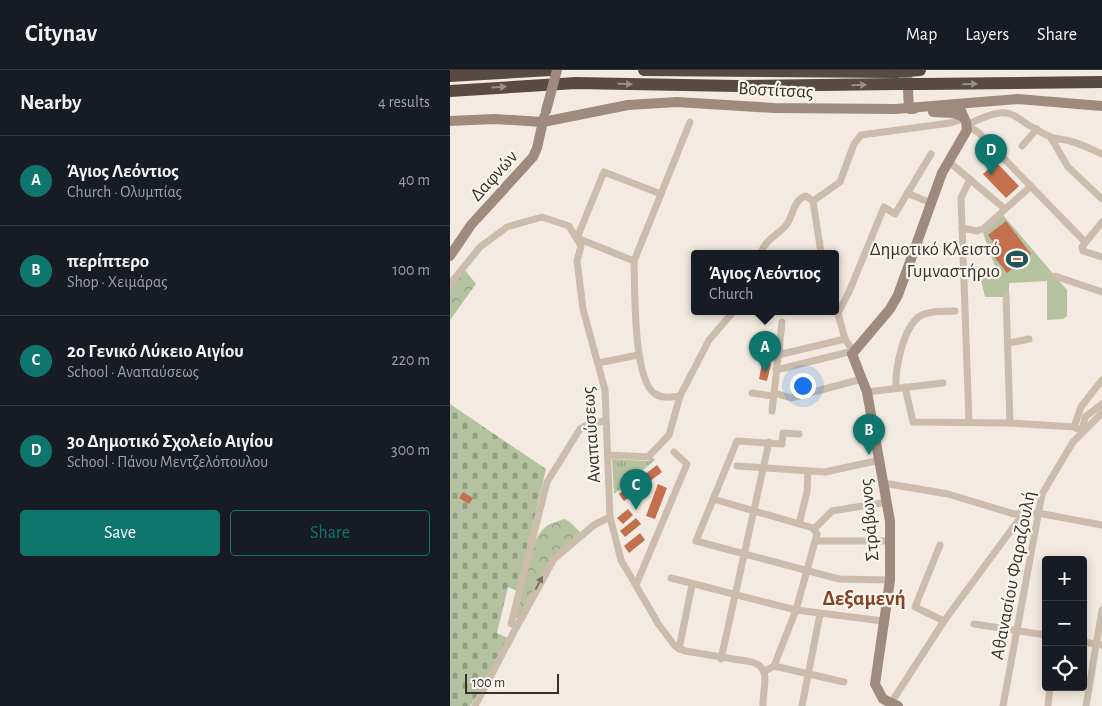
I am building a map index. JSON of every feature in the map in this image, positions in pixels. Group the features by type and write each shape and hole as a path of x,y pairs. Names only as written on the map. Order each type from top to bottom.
{"highway":[{"path":"450,76 551,70"},
{"path":"644,70 900,75 921,84 1102,82"},
{"path":"450,91 576,83 736,86 900,75 922,70"}],"street":[{"name":"Δαφνών","path":"450,256 471,225 534,156 557,70"},
{"path":"900,75 909,109 954,113 965,120 1085,242"},
{"name":"Βοστίτσας","path":"450,121 494,119 543,122 628,105 677,102 774,108 909,109 1018,99 1102,106"},
{"path":"776,370 853,351 893,304 948,161 966,132 965,120 958,104"},
{"path":"813,201 840,182 854,144 861,135 950,123 989,114 1004,113 1016,116 1051,138 1070,169 1102,199"},
{"path":"680,396 662,397 652,392 645,380 638,355 634,261 690,122"},
{"path":"1022,146 1037,129"},
{"path":"1051,138 1068,140 1102,154"},
{"path":"839,311 849,292 884,207 895,214 931,154"},
{"path":"948,161 1005,209"},
{"path":"577,238 604,172 661,194"},
{"path":"969,422 961,198 970,180"},
{"path":"962,228 980,231 1031,186"},
{"path":"907,194 931,203"},
{"path":"762,250 766,243 787,224 798,201 806,196 813,201 821,250"},
{"path":"450,284 480,247 514,224 538,218 550,218 569,226 577,238 634,261"},
{"path":"1102,222 1085,242 1082,250 1102,257"},
{"name":"Αναπαύσεως","path":"577,238 581,246 577,261 582,309 605,390 610,517 621,560 659,626 678,649"},
{"path":"1055,276 1102,292"},
{"path":"1006,294 1010,423"},
{"path":"896,388 899,358 913,322 927,313 955,311"},
{"path":"608,455 648,457 669,435 680,396 709,340 731,315"},
{"name":"Στράβωνος","path":"839,315 845,339 853,351 852,359 867,392 887,502 891,541 890,580 875,684 879,696 894,704"},
{"path":"772,411 782,322"},
{"path":"755,346 778,352 845,339"},
{"path":"1009,343 1029,339"},
{"path":"598,364 638,355"},
{"path":"752,393 773,394 791,398 862,379"},
{"path":"1074,427 1081,407 1102,380"},
{"path":"867,392 942,383"},
{"path":"905,387 912,422 1010,423 1074,427 1082,431"},
{"path":"1082,431 1085,417 1102,404"},
{"path":"1082,431 1102,413"},
{"path":"517,626 511,624 547,482 580,429 590,423 606,422"},
{"name":"Αθανασίου Φαραζουλή","path":"1003,706 1038,513 1045,486 1064,454 1082,431"},
{"path":"799,434 783,433 782,444 737,441 696,541 839,579 890,580"},
{"path":"721,659 769,442"},
{"path":"636,585 687,464 674,452"},
{"path":"737,466 825,472 880,460"},
{"path":"799,524 807,492 808,471"},
{"path":"883,483 948,494 1014,514 1038,513 1102,525"},
{"path":"713,499 815,530"},
{"path":"815,530 832,511 887,502"},
{"path":"894,704 944,621 1023,514"},
{"path":"475,706 554,559 594,525 610,517"},
{"path":"765,671 774,666 796,610 817,541 815,530"},
{"path":"817,541 891,541"},
{"path":"940,545 915,607 944,621"},
{"path":"671,578 692,585 796,610 883,620"},
{"path":"692,585 678,649 721,659 758,664 765,671 763,706"},
{"path":"1086,706 1099,644 1102,610"},
{"path":"802,706 820,614"},
{"path":"974,624 1042,634"},
{"path":"774,666 844,682"},
{"path":"1048,706 1050,691"}],"green space":[{"name":"Δημοτικό Κλειστό Γυμναστήριο","path":"1003,215 1067,290 1067,316 1063,319 1047,320 1047,281 1009,283 1009,297 985,297 981,280 997,272 983,233"},
{"path":"465,270 476,284 450,320 450,289"},
{"path":"450,404 546,469 517,591 508,587 497,633 508,638 495,667 470,706 450,706"},
{"path":"652,457 655,460 614,494 612,459 648,461"},
{"path":"564,519 581,533 555,561 524,621 515,617 530,557 538,535 548,525"}],"building":[{"path":"996,162 1019,186 1006,198 983,174"},
{"path":"1006,221 1031,254 1007,273 992,254 998,249 988,235"},
{"path":"762,363 771,364 767,381 759,379"},
{"path":"657,465 662,472 624,501 619,494"},
{"path":"658,484 667,488 655,519 646,516"},
{"path":"463,492 473,498 469,504 459,498"},
{"path":"628,509 633,515 623,524 617,518"},
{"path":"636,518 641,524 625,537 620,531"},
{"path":"640,533 645,540 629,553 624,546"}],"place":[{"name":"3ο Δημοτικό Σχολείο Αιγίου","path":"991,175"},
{"name":"Δημοτικό Κλειστό Γυμναστήριο","path":"1017,259"},
{"name":"Άγιος Λεόντιος","path":"765,372"},
{"name":"περίπτερο","path":"869,455"},
{"name":"2ο Γενικό Λύκειο Αιγίου","path":"636,510"}],"district":[{"name":"Δεξαμενή","path":"864,598"}]}
